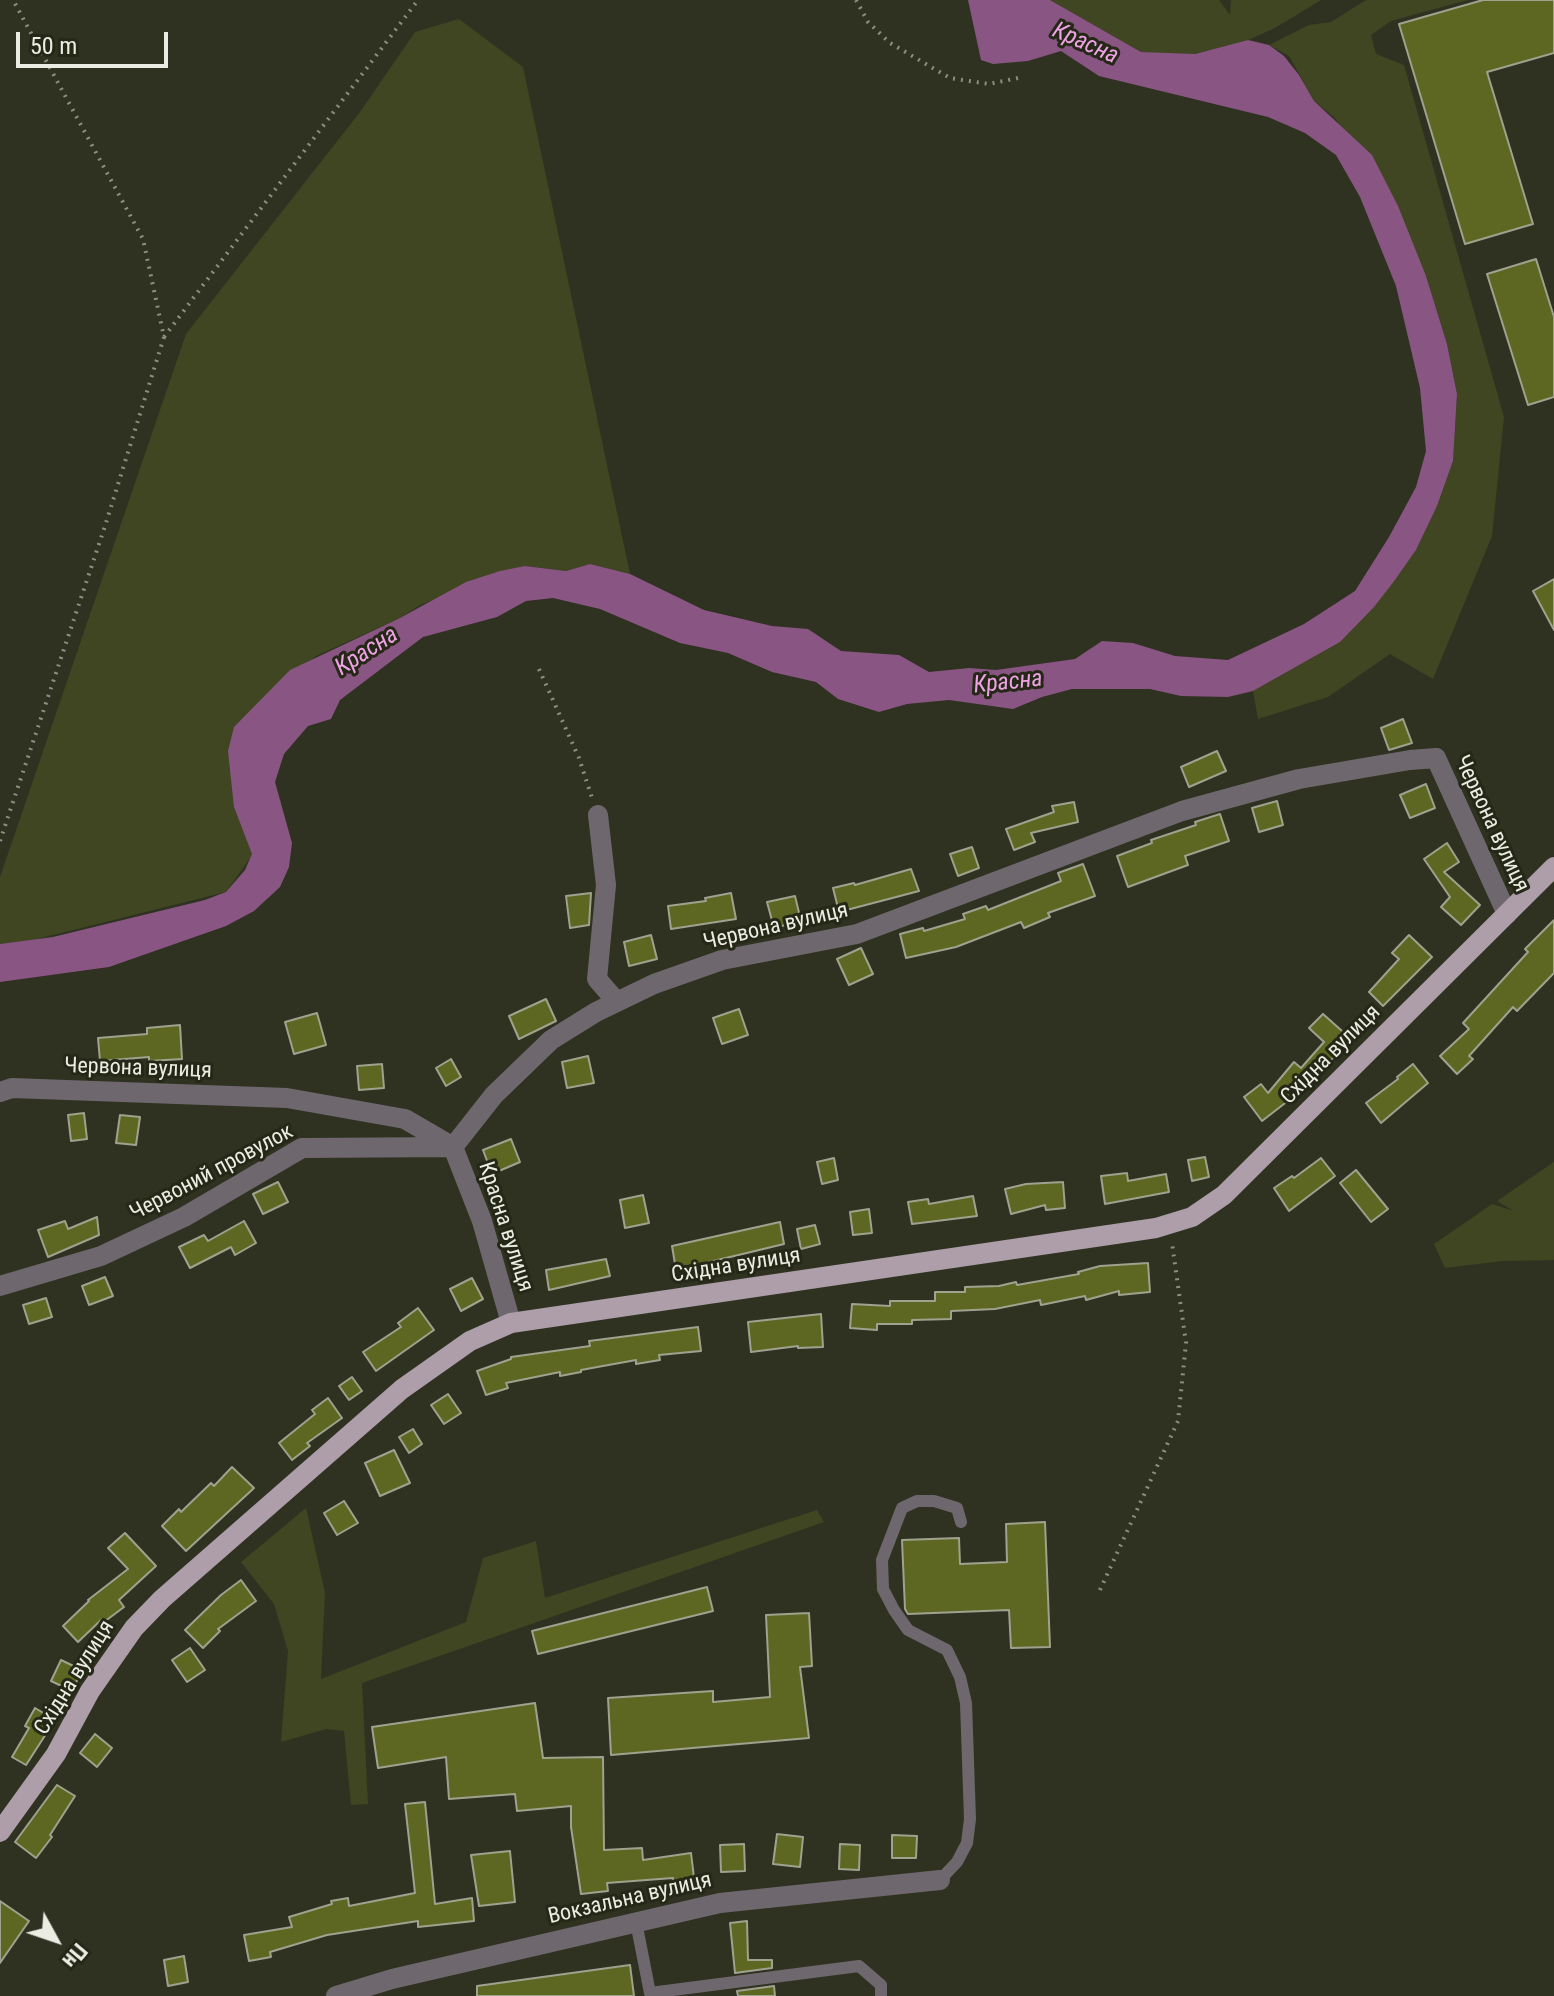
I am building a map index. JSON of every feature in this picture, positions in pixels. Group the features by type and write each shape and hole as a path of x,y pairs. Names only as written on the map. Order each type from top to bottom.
{"main road":[{"name":"Східна вулиця","path":"0,1832 56,1754 112,1658 134,1628 162,1599 402,1389 470,1341 511,1323 1169,1225 1192,1217 1224,1195 1554,867"}],"street":[{"name":"Червона вулиця","path":"0,1092 12,1088 287,1098 405,1119 453,1147 494,1095 551,1040 654,984 722,960 857,934 1182,811 1299,779 1410,760 1436,758 1507,914"},
{"path":"598,815 606,885 597,979 617,1002"},
{"name":"Червоний провулок","path":"0,1286 101,1256 184,1217 302,1148 453,1147"},
{"name":"Красна вулиця","path":"453,1147 482,1221 511,1323"},
{"name":"Вокзальна вулиця","path":"336,1996 392,1979 720,1903 940,1880"}],"lane":[{"path":"940,1880 957,1862 967,1843 970,1819 966,1703 960,1677 947,1650 908,1630 894,1610 883,1589 882,1560 902,1508 917,1501 934,1501 957,1508 961,1522"},
{"path":"636,1922 649,1994 859,1966 881,1985 881,1996"}],"path":[{"path":"13,0 143,239 164,337"},
{"path":"0,841 164,337 418,0"},
{"path":"856,0 868,22 890,43 950,78 989,84 1023,77"},
{"path":"539,669 579,758 598,815"},
{"path":"1100,1590 1178,1421 1186,1343 1169,1225"}],"green space":[{"path":"1050,0 1219,0 1230,15 1231,0 1321,0 1275,28 1248,40 1195,54 1170,54 1141,52"},
{"path":"1366,0 1468,0 1391,21 1371,35 1376,54 1404,65 1504,417 1492,536 1433,679 1390,654 1328,697 1258,719 1253,691 1340,642 1395,580 1416,550 1437,506 1453,461 1457,394 1447,344 1426,276 1335,118 1314,101 1289,56 1269,45 1309,25 1331,22"},
{"path":"459,19 523,67 630,574 590,564 566,571 525,566 420,605 398,619 316,656 234,727 234,807 253,854 226,892 33,940 0,944 0,877 186,334 360,112 415,32"},
{"path":"1554,1162 1554,1260 1503,1261 1445,1268 1434,1244 1492,1204 1514,1211 1497,1201"},
{"path":"306,1508 325,1593 321,1679 466,1622 483,1558 536,1541 545,1598 817,1510 824,1522 362,1683 368,1804 351,1805 344,1731 326,1729 281,1742 288,1651 274,1604 241,1562"}],"water":[{"name":"Красна","path":"968,0 1050,0 1141,52 1195,54 1248,40 1269,45 1284,56 1314,101 1372,155 1398,206 1426,276 1447,344 1457,394 1453,461 1437,506 1416,550 1374,607 1340,642 1253,691 1228,697 1181,696 1150,689 1072,689 1013,709 949,700 907,704 879,712 838,699 816,682 772,672 728,653 680,643 600,609 553,598 526,601 497,617 423,637 340,700 331,719 308,726 284,754 275,782 292,843 289,867 280,887 254,911 226,926 109,967 0,982 0,944 53,937 205,900 226,892 245,870 252,854 234,807 228,751 234,727 290,670 398,619 466,582 500,571 525,566 566,571 590,564 630,574 704,610 772,626 808,629 841,651 899,655 929,672 969,668 996,670 1075,659 1102,641 1133,643 1175,656 1228,660 1304,624 1355,591 1416,487 1426,451 1420,388 1396,286 1360,197 1336,155 1305,133 1268,117 1099,76 1061,51 1028,61 993,64 981,60"}],"building":[{"path":"1483,0 1554,0 1554,53 1487,72 1533,224 1465,244 1399,24"},
{"path":"1536,259 1554,317 1554,397 1528,405 1487,274"},
{"path":"1554,579 1554,630 1533,591"},
{"path":"1403,719 1412,743 1389,750 1381,728"},
{"path":"1217,751 1226,771 1189,787 1181,767"},
{"path":"1426,784 1435,808 1410,818 1400,795"},
{"path":"1277,801 1283,825 1259,832 1252,808"},
{"path":"1074,802 1078,822 1031,833 1035,842 1014,850 1006,829 1054,812 1052,806"},
{"path":"1220,814 1229,841 1185,856 1188,865 1128,887 1117,856"},
{"path":"1447,843 1459,862 1444,872 1480,905 1461,925 1441,907 1450,897 1424,859"},
{"path":"972,847 979,868 958,876 950,854"},
{"path":"1083,864 1095,896 1048,913 1050,917 1024,928 1021,922 956,947 906,958 900,934 923,928 924,931 965,919 963,914 986,906 988,910 1061,881 1058,873"},
{"path":"911,869 919,891 839,912 833,888"},
{"path":"591,893 589,925 570,928 566,896"},
{"path":"731,893 736,919 671,929 668,906 706,901 705,898"},
{"path":"795,896 801,921 774,928 767,902"},
{"path":"1554,920 1554,973 1517,1011 1513,1007 1469,1056 1473,1059 1457,1074 1440,1056 1469,1029 1463,1023 1528,952 1525,949"},
{"path":"651,935 657,959 629,966 624,942"},
{"path":"1409,935 1432,957 1383,1006 1369,992 1399,959 1392,953"},
{"path":"861,948 873,974 849,985 837,959"},
{"path":"546,999 556,1021 519,1039 509,1016"},
{"path":"739,1009 748,1035 722,1044 713,1018"},
{"path":"317,1013 326,1045 294,1054 285,1022"},
{"path":"1323,1014 1351,1039 1329,1062 1327,1060 1302,1090 1262,1121 1244,1097 1261,1084 1268,1093 1294,1062 1301,1068 1324,1042 1309,1028"},
{"path":"180,1025 182,1059 149,1061 149,1057 100,1061 98,1038 147,1034 147,1028"},
{"path":"588,1056 594,1083 567,1088 562,1062"},
{"path":"451,1059 461,1077 446,1086 436,1068"},
{"path":"382,1064 384,1088 359,1090 357,1066"},
{"path":"1413,1064 1428,1083 1381,1123 1366,1103"},
{"path":"84,1113 87,1139 71,1141 68,1115"},
{"path":"120,1115 140,1117 136,1145 116,1143"},
{"path":"511,1139 520,1162 492,1174 483,1150"},
{"path":"1205,1157 1209,1177 1192,1181 1188,1160"},
{"path":"834,1158 838,1180 822,1184 817,1162"},
{"path":"1321,1158 1335,1176 1289,1211 1274,1188"},
{"path":"1356,1170 1388,1209 1371,1222 1340,1183"},
{"path":"1127,1173 1128,1181 1166,1174 1169,1192 1105,1204 1101,1176"},
{"path":"278,1182 288,1202 263,1214 253,1194"},
{"path":"1063,1182 1065,1208 1046,1210 1045,1205 1011,1214 1005,1189 1026,1184"},
{"path":"643,1195 649,1223 625,1228 620,1200"},
{"path":"973,1196 977,1216 912,1224 908,1202 928,1199 929,1204"},
{"path":"869,1209 872,1233 853,1235 850,1212"},
{"path":"97,1217 99,1235 48,1257 38,1230 65,1221 68,1229"},
{"path":"244,1221 256,1243 235,1255 231,1247 190,1268 179,1247 204,1235 208,1241"},
{"path":"780,1222 784,1244 676,1270 672,1246"},
{"path":"815,1225 820,1244 801,1249 797,1229"},
{"path":"606,1259 610,1276 549,1290 546,1270"},
{"path":"1148,1263 1150,1292 1119,1295 1119,1291 1086,1300 1085,1296 1041,1305 1040,1300 995,1309 951,1311 951,1319 877,1324 877,1330 850,1328 852,1304 890,1306 890,1301 935,1301 935,1292 965,1292 965,1287 1016,1282 1017,1285 1079,1274 1100,1266"},
{"path":"105,1277 113,1296 89,1305 82,1286"},
{"path":"472,1278 483,1299 461,1311 450,1289"},
{"path":"46,1298 52,1317 29,1324 23,1305"},
{"path":"418,1308 434,1330 376,1371 363,1352 401,1327 398,1323"},
{"path":"821,1314 823,1347 798,1346 751,1352 748,1322"},
{"path":"698,1327 701,1351 659,1355 660,1360 636,1364 636,1360 560,1376 560,1372 506,1383 508,1388 486,1395 477,1371 511,1357 590,1346 589,1341"},
{"path":"352,1377 362,1391 349,1400 339,1386"},
{"path":"448,1394 461,1413 444,1424 431,1405"},
{"path":"328,1398 342,1418 307,1443 310,1446 292,1460 279,1443 315,1414 312,1410"},
{"path":"413,1429 422,1444 409,1453 399,1437"},
{"path":"394,1450 410,1483 380,1496 365,1463"},
{"path":"232,1467 254,1488 186,1551 162,1526 211,1483 214,1486"},
{"path":"344,1501 358,1523 337,1535 324,1513"},
{"path":"1045,1522 1050,1647 1011,1648 1009,1610 908,1614 905,1609 902,1540 959,1538 960,1564 1007,1562 1006,1524"},
{"path":"125,1533 156,1566 119,1600 124,1607 104,1622 102,1619 78,1642 63,1626 88,1600 128,1569 108,1548"},
{"path":"241,1580 256,1601 218,1629 220,1631 203,1648 185,1630"},
{"path":"707,1587 713,1611 538,1654 532,1631"},
{"path":"809,1613 812,1666 800,1667 809,1738 611,1755 608,1698 713,1691 713,1702 770,1697 766,1615"},
{"path":"190,1648 205,1670 187,1682 172,1660"},
{"path":"61,1660 82,1670 72,1691 51,1681"},
{"path":"535,1703 543,1758 603,1757 604,1850 642,1848 643,1860 691,1853 695,1886 674,1888 673,1878 607,1883 608,1891 581,1894 571,1806 517,1811 515,1794 449,1799 446,1757 378,1768 372,1727"},
{"path":"35,1708 55,1720 26,1765 12,1757 29,1728 25,1726"},
{"path":"95,1734 112,1748 97,1767 80,1753"},
{"path":"57,1785 75,1796 36,1858 15,1842"},
{"path":"425,1802 435,1904 472,1898 474,1921 418,1927 418,1921 327,1935 270,1952 271,1957 249,1961 244,1935 292,1927 289,1917 332,1904 331,1901 348,1898 349,1906 415,1893 405,1804"},
{"path":"777,1834 803,1837 800,1867 773,1864"},
{"path":"892,1835 917,1836 916,1858 892,1858"},
{"path":"744,1844 745,1871 721,1872 720,1845"},
{"path":"840,1844 860,1845 859,1870 839,1869"},
{"path":"510,1851 515,1902 479,1906 471,1855"},
{"path":"0,1901 29,1921 0,1963"},
{"path":"747,1921 748,1960 772,1960 772,1968 735,1973 730,1923"},
{"path":"184,1956 188,1982 168,1986 164,1960"},
{"path":"630,1965 634,1996 477,1996 477,1986"},
{"path":"774,1986 775,1996 738,1996 737,1991"}]}
